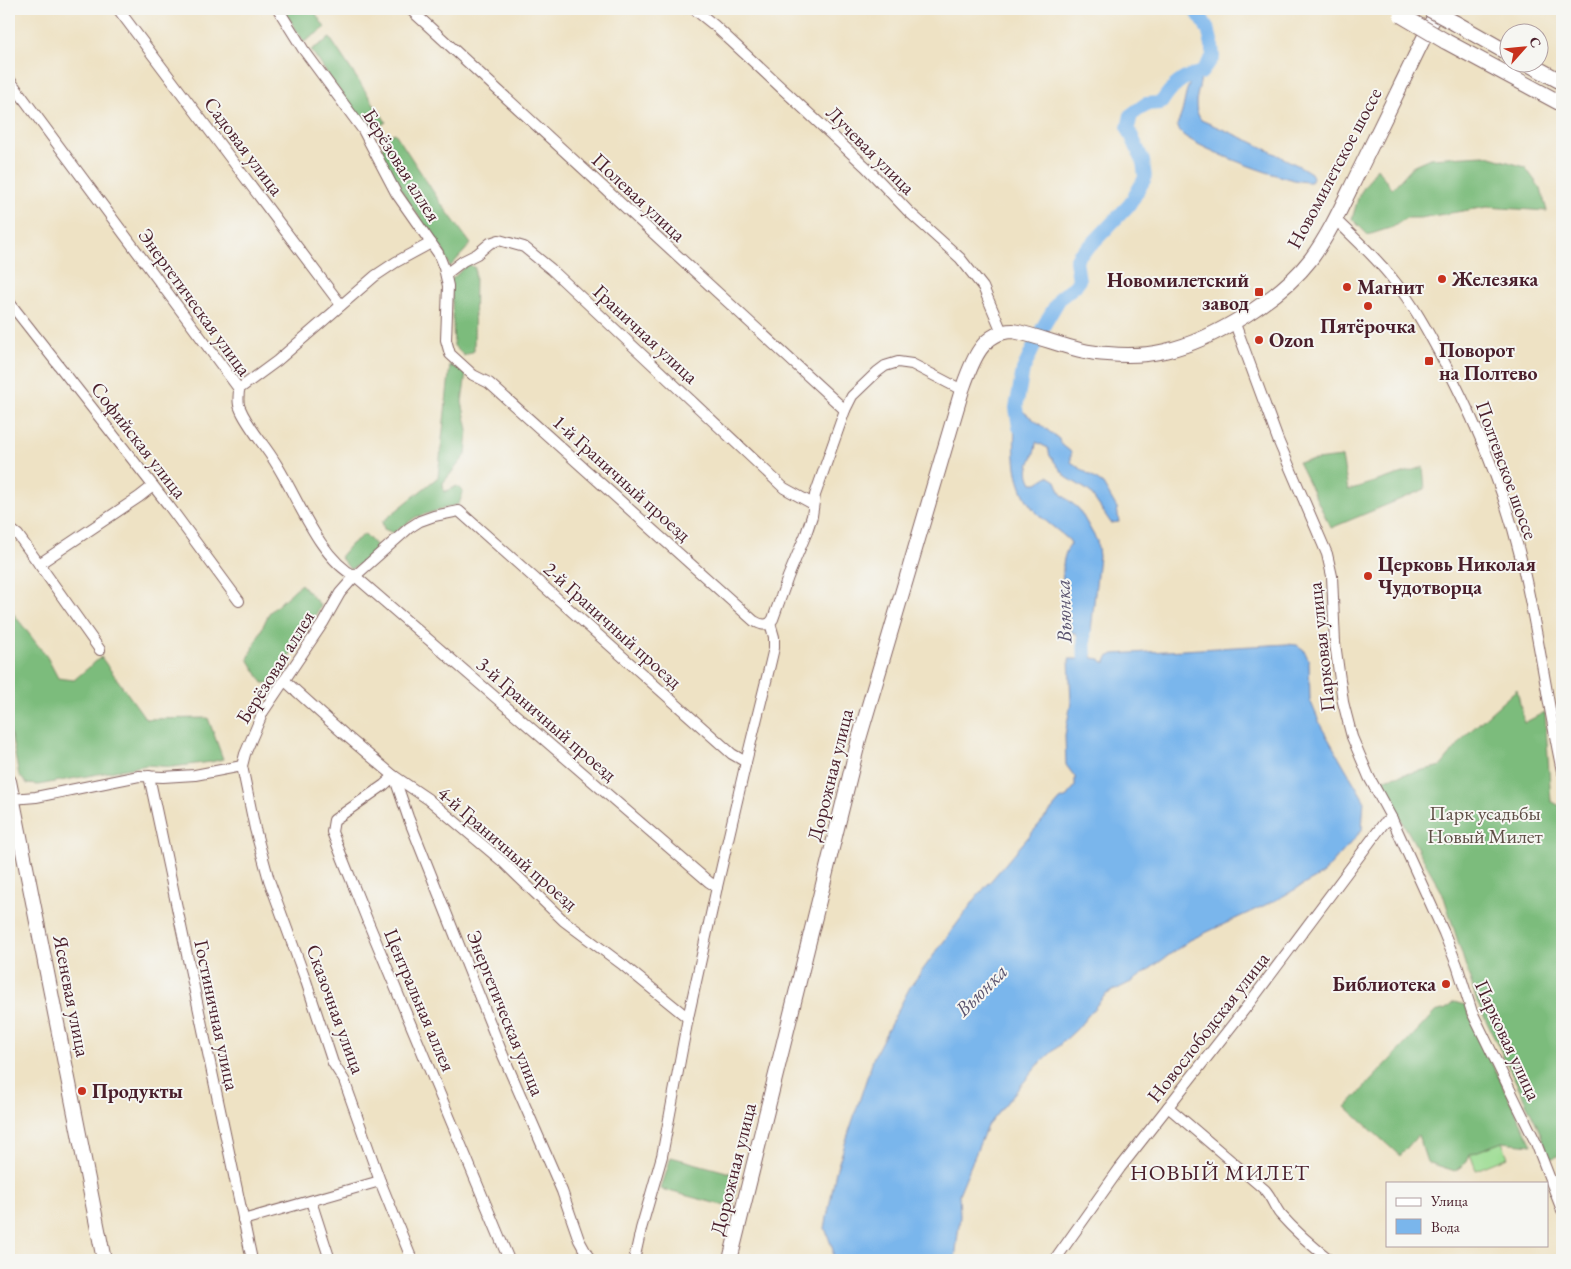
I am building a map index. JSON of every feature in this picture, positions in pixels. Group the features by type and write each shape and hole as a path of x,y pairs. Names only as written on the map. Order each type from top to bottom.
{"highway":[{"path":"1429,9 1498,47"},
{"path":"1397,12 1445,41 1562,104"},
{"path":"1544,72 1562,82"}],"main road":[{"name":"Новомилетское шоссе","path":"1002,332 1016,331 1068,347 1107,354 1153,353 1202,338 1234,321 1270,297 1304,267 1317,250 1335,219 1438,9"},
{"name":"Дорожная улица","path":"730,1260 858,739 962,390 974,360 983,345 992,336 1002,332"},
{"name":"Ясеневая улица","path":"9,781 104,1260"}],"street":[{"name":"Садовая улица","path":"118,9 341,305"},
{"name":"Берёзовая аллея","path":"278,9 302,49 363,130 396,193 438,253 446,274 448,286 446,340 450,354"},
{"name":"Полевая улица","path":"410,9 845,410"},
{"name":"Лучевая улица","path":"694,9 721,31 846,147 908,211 960,258 983,287 1002,332"},
{"name":"Энергетическая улица","path":"9,79 239,389 238,405 243,415 277,464 322,545 345,571 355,576"},
{"name":"Полтевское шоссе","path":"1335,219 1386,270 1406,296 1449,371 1484,446 1510,517 1521,558 1532,606 1562,771"},
{"name":"Граничная улица","path":"446,274 477,254 490,243 499,240 524,247 551,269 784,488 813,504"},
{"path":"239,389 277,362 375,276 431,243"},
{"name":"Софийская улица","path":"9,302 153,486 239,601"},
{"name":"Парковая улица","path":"1234,321 1278,440 1327,554 1332,576 1335,643 1347,722 1367,772 1392,819 1444,934 1457,965 1472,1012 1536,1143 1562,1210"},
{"name":"1-й Граничный проезд","path":"450,354 473,375 489,383 754,621 760,624 770,623"},
{"path":"634,1260 662,1156 688,1018 774,648 774,637 770,623 773,620 806,534 815,495 845,410 857,390 886,366 898,362 912,364 962,390"},
{"path":"39,564 140,497 153,486"},
{"name":"Берёзовая аллея","path":"242,766 245,754 263,712 323,623 340,593 355,576 409,528 420,521 434,516 459,511"},
{"name":"2-й Граничный проезд","path":"459,511 732,754 746,762"},
{"path":"9,528 18,535 100,650"},
{"name":"3-й Граничный проезд","path":"355,576 717,887"},
{"name":"4-й Граничный проезд","path":"284,680 394,776 428,799 503,862 564,921 688,1018"},
{"path":"12,799 36,797 139,776 194,775 242,766"},
{"name":"Сказочная улица","path":"242,766 255,828 269,880 306,981 333,1063 344,1080 380,1181 412,1260"},
{"name":"Гостиничная улица","path":"149,776 252,1260"},
{"name":"Энергетическая улица","path":"394,776 408,817 502,1053 562,1191 579,1240 590,1260"},
{"name":"Центральная аллея","path":"394,776 334,820 332,832 510,1260"},
{"name":"Новослободская улица","path":"1055,1260 1120,1168 1248,1005 1384,823 1392,819"},
{"path":"1168,1108 1265,1190 1279,1212 1296,1231 1330,1260"},
{"path":"243,1220 380,1181"},
{"path":"311,1201 330,1260"}],"green space":[{"path":"283,9 313,9 325,28 304,42"},
{"path":"330,38 386,122 378,127 364,122 311,50"},
{"path":"395,133 440,202 471,244 450,267 444,252 407,200 382,155 383,138"},
{"path":"1484,155 1525,167 1541,189 1547,211 1487,207 1420,218 1406,218 1393,227 1368,235 1352,219 1359,195 1377,168 1392,189 1414,165 1430,158"},
{"path":"468,264 475,268 474,351 464,356 454,346 451,280"},
{"path":"450,365 466,373 462,402 468,430 466,455 443,483 444,492 457,486 463,492 459,504 416,517 393,533 384,529 382,522 438,477"},
{"path":"1342,457 1348,490 1423,467 1425,489 1331,528 1298,462"},
{"path":"365,534 378,548 362,563 350,569 340,557 351,544"},
{"path":"301,584 321,606 272,683 263,683 248,659 269,613"},
{"path":"9,608 47,657 58,678 74,680 101,657 146,719 208,718 223,759 172,767 147,765 38,785 27,784 19,775 9,725"},
{"name":"Парк усадьбы Новый Милет","path":"1517,689 1524,723 1545,712 1551,801 1562,807 1562,1154 1550,1159 1537,1125 1477,1002 1443,894 1379,780 1441,766 1466,735"},
{"path":"1454,1002 1465,1005 1532,1145 1502,1142 1470,1154 1467,1162 1455,1171 1427,1162 1418,1135 1400,1156 1346,1107 1435,1012 1446,1009"},
{"path":"1502,1142 1508,1157 1476,1170 1470,1154"},
{"path":"671,1157 738,1175 733,1208 661,1189"}],"water":[{"path":"1201,73 1196,108 1201,120 1252,142 1303,168 1311,173 1313,177 1311,182 1265,172 1207,149 1182,134 1177,125 1182,113 1190,75"},
{"path":"1016,408 1020,409 1059,439 1060,443 1071,452 1071,462 1103,484 1117,508 1119,522 1111,523 1089,491 1066,477 1050,456 1048,448 1036,442 1028,472 1032,483 1037,483 1048,476 1056,481 1061,494 1079,509 1097,541 1099,556 1089,640 1079,640 1076,633 1072,633 1065,600 1063,563 1071,543 1034,510 1026,499 1021,487 1017,474 1014,448"},
{"path":"1297,645 1304,650 1309,661 1310,700 1322,728 1364,800 1362,830 1323,874 1276,900 1190,940 1133,981 1105,995 1077,1029 1039,1064 987,1126 959,1194 960,1216 955,1260 833,1260 833,1250 825,1228 836,1171 874,1056 910,987 976,898 1060,800 1067,797 1075,786 1075,777 1066,765 1065,735 1071,702 1069,659 1079,659 1079,653 1090,652 1093,658 1106,662 1108,657 1114,654"}],"waterway":[{"name":"Вьюнка","path":"1019,427 1016,408 1023,370 1043,327 1060,298 1075,286 1079,280 1076,261 1079,255 1130,204 1145,178 1143,161 1128,128 1131,115 1146,104 1161,103 1178,83 1194,74 1201,73 1213,57 1212,43 1206,25 1193,9"},
{"name":"Вьюнка","path":"1084,623 1085,671"}],"place":[{"name":"Железяка","path":"1442,279"},
{"name":"Магнит","path":"1347,287"},
{"name":"Новомилетский завод","path":"1259,292"},
{"name":"Пятёрочка","path":"1368,306"},
{"name":"Ozon","path":"1259,340"},
{"name":"Поворот на Полтево","path":"1429,361"},
{"name":"Церковь Николая Чудотворца","path":"1368,576"},
{"name":"Библиотека","path":"1446,984"},
{"name":"Продукты","path":"82,1091"}],"district":[{"name":"НОВЫЙ МИЛЕТ","path":"1220,1172"}]}
